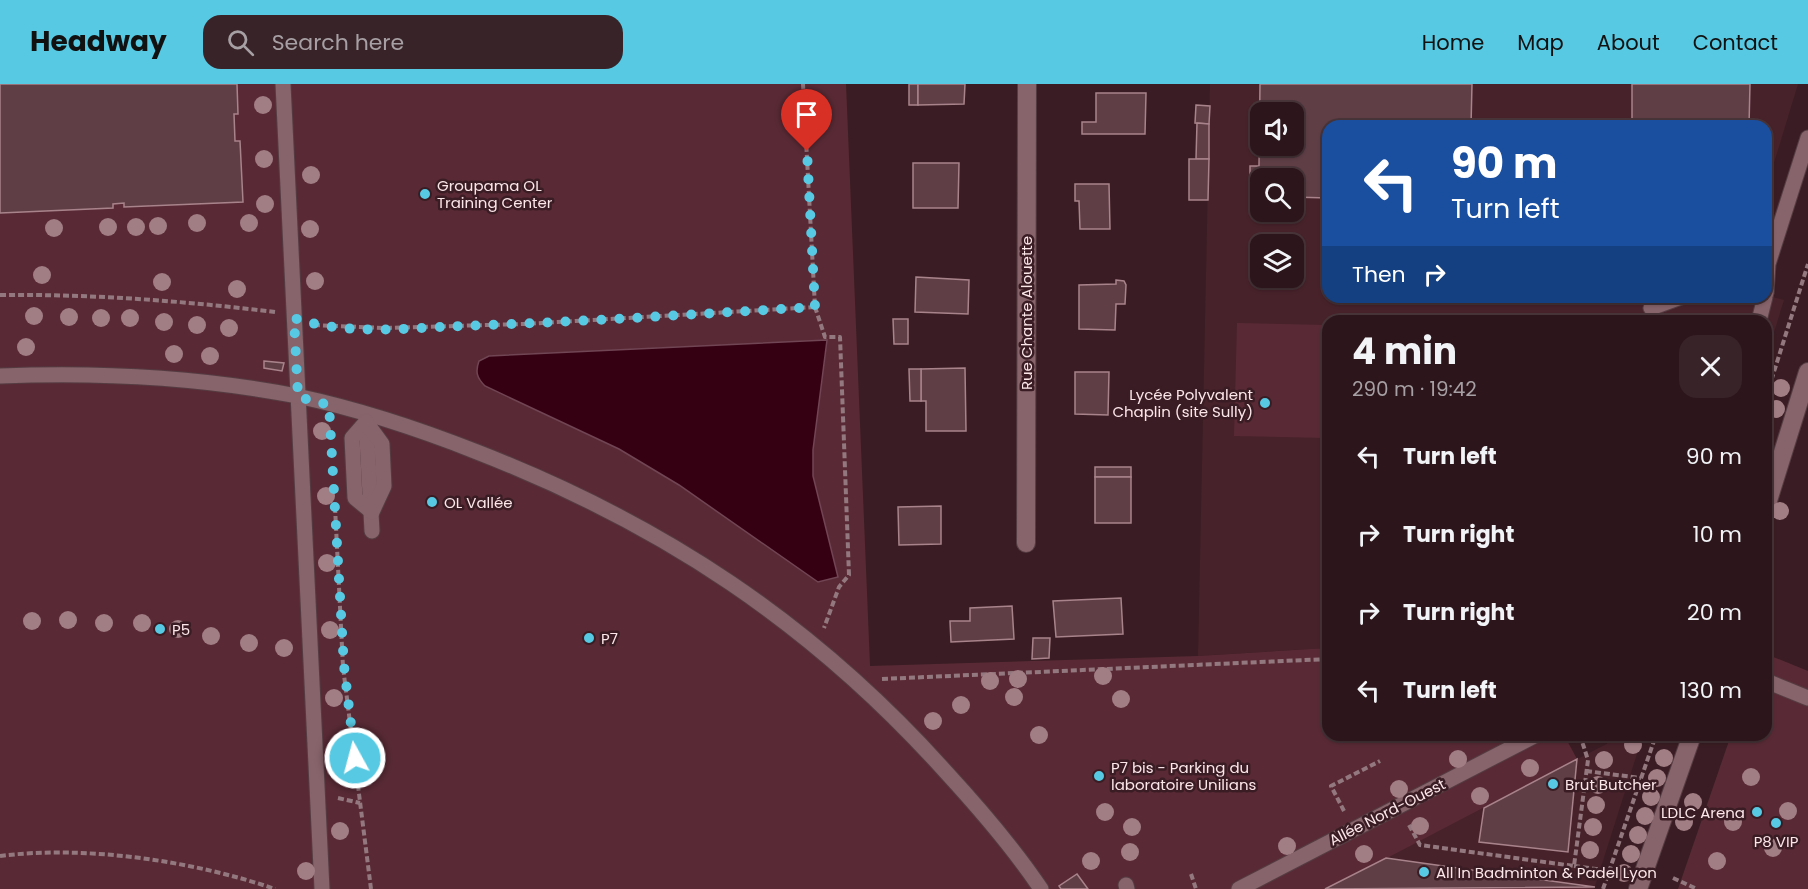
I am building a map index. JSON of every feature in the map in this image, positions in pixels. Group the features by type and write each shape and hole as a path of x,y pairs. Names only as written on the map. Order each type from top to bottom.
{"street":[{"name":"Rue Chante Alouette","path":"1026,84 1026,543"},
{"path":"1772,488 1808,372"},
{"path":"1638,889 1690,741"}],"lane":[{"path":"283,84 322,889"},
{"path":"1772,249 1808,138"},
{"path":"1651,308 1665,303"},
{"path":"0,375 126,375 222,384 298,397 365,418 422,430 525,470 627,519 729,580 818,646 915,737 976,805 1041,889"},
{"path":"365,418 372,531"},
{"path":"1772,683 1808,698"},
{"name":"Allée Nord-Ouest","path":"1239,889 1524,741"}],"path":[{"path":"804,84 815,307 825,337 840,337 849,575 839,588 818,646"},
{"path":"1772,378 1808,264"},
{"path":"0,295 72,294 189,302 279,312 312,324 383,328 524,324 815,307"},
{"path":"334,498 344,666 371,889"},
{"path":"861,685 874,679 1322,659"},
{"path":"1574,866 1588,760 1582,741"},
{"path":"1604,889 1654,741"},
{"path":"1356,828 1348,812 1342,811 1331,786 1380,761"},
{"path":"1586,771 1641,778"},
{"path":"1399,806 1420,845 1610,871"},
{"path":"0,856 93,854 169,862 250,880 275,889"},
{"path":"1191,874 1196,889"},
{"path":"1673,878 1697,889"}],"shaded area":[{"name":"OL Vallée","path":"0,84 846,84 870,666 1198,656 1322,648 1322,741 1567,741 1577,759 1387,858 1594,889 0,889"},
{"name":"Lycée Polyvalent Chaplin (site Sully)","path":"1210,84 1798,84 1772,169 1772,120 1322,120 1322,303 1772,303 1772,297 1784,300 1772,339 1772,315 1322,315 1322,648 1198,656"},
{"path":"1237,323 1322,325 1322,438 1234,436"},
{"path":"827,340 813,450 813,476 838,577 818,582 679,485 619,449 485,386 477,372 479,361 489,356"},
{"name":"LDLC Arena","path":"1772,656 1808,671 1808,889 1678,889 1729,741 1772,741"},
{"path":"1612,741 1641,741 1594,889 1325,889"}],"building":[{"path":"0,84 237,84 238,114 234,114 235,141 240,141 243,202 124,207 124,203 113,204 113,208 0,213"},
{"path":"909,84 918,84 918,105 909,105"},
{"path":"918,84 965,84 964,104 918,105"},
{"path":"1260,84 1472,84 1471,120 1322,120 1322,198 1304,197 1304,168 1250,168 1250,166 1259,166 1259,156 1304,156 1304,102 1260,102"},
{"path":"1632,84 1750,84 1749,120 1632,120"},
{"path":"1096,93 1146,93 1145,134 1082,134 1082,122 1096,122"},
{"path":"1196,105 1210,106 1209,124 1195,123"},
{"path":"1197,123 1209,124 1209,159 1196,159"},
{"path":"1189,159 1209,159 1208,200 1189,200"},
{"path":"913,163 959,163 958,208 913,208"},
{"path":"1075,184 1109,184 1110,229 1080,229 1079,201 1075,201"},
{"path":"916,277 969,280 968,314 915,312"},
{"path":"1116,280 1124,281 1126,285 1125,304 1116,304 1115,330 1079,329 1079,285 1116,284"},
{"path":"893,319 908,319 908,344 894,344"},
{"path":"264,361 284,363 282,371 264,368"},
{"path":"965,368 966,431 926,431 926,401 921,401 921,369"},
{"path":"909,369 921,369 921,401 910,401"},
{"path":"1075,372 1109,372 1108,415 1075,414"},
{"path":"1095,467 1131,467 1131,477 1095,477"},
{"path":"1095,477 1131,477 1131,523 1095,523"},
{"path":"941,506 941,544 899,545 898,507"},
{"path":"1121,598 1123,634 1056,637 1053,601"},
{"path":"1012,606 1014,639 951,642 950,621 970,621 970,608"},
{"path":"1033,638 1050,638 1049,658 1032,659"},
{"name":"Brut Butcher","path":"1577,759 1568,852 1479,842 1484,808"},
{"name":"All In Badminton & Padel Lyon","path":"1386,858 1595,887 1325,889"},
{"path":"1077,874 1088,889 1061,889 1059,886"}],"place":[{"name":"Groupama OL Training Center","path":"425,194"},
{"name":"Lycée Polyvalent Chaplin (site Sully)","path":"1265,403"},
{"name":"OL Vallée","path":"432,502"},
{"name":"P5","path":"160,629"},
{"name":"P7","path":"589,638"},
{"name":"P7 bis - Parking du laboratoire Unilians","path":"1099,776"},
{"name":"Brut Butcher","path":"1553,784"},
{"name":"LDLC Arena","path":"1757,812"},
{"name":"P8 VIP","path":"1776,823"},
{"name":"All In Badminton & Padel Lyon","path":"1424,872"}],"route":[{"path":"355,758 344,666 329,405 298,397 294,318 312,324 383,328 524,324 815,307 807,151"}]}
